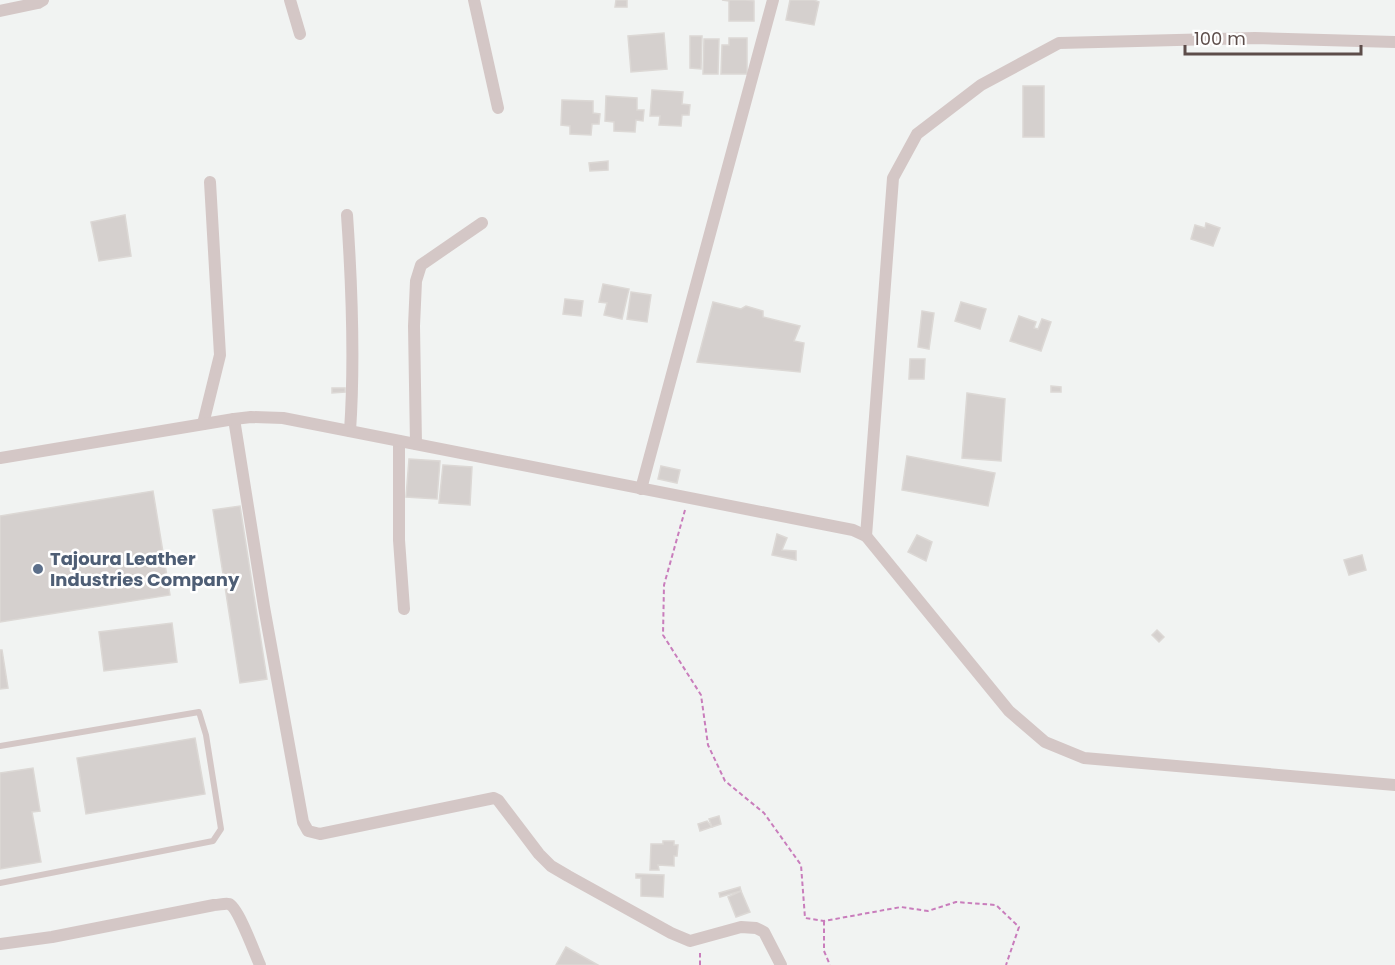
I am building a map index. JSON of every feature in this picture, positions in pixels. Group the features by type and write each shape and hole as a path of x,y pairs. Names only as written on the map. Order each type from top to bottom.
{"street":[{"path":"0,11 43,0"},
{"path":"290,0 300,34"},
{"path":"474,0 498,108"},
{"path":"641,489 773,0"},
{"path":"866,536 893,178 917,135 981,85 1059,43 1255,38 1395,42"},
{"path":"203,424 220,355 210,182"},
{"path":"347,215 352,297 350,431"},
{"path":"416,444 414,326 417,273 421,265 482,223"},
{"path":"0,458 234,419 283,418 853,530 866,536 1009,711 1045,742 1084,758 1395,785"},
{"path":"234,419 266,619 302,816 308,831 320,834 494,798 550,866 671,933 690,941 741,927 756,928 764,932 781,965"},
{"path":"399,441 399,540 404,609"},
{"path":"0,944 52,937 228,904 233,906 238,915 260,965"}],"lane":[{"path":"0,746 199,712 206,735 221,829 213,841 0,883"}],"path":[{"path":"689,498 664,585 663,635 701,694 708,745 725,781 764,813 801,865 805,918 824,921 900,907 928,911 956,902 996,905 1019,927 1006,965"},
{"path":"824,921 824,951 830,965"},
{"path":"698,940 700,965"}],"building":[{"path":"616,0 627,0 627,7 615,7"},
{"path":"722,0 754,1 754,21 729,21 729,1"},
{"path":"790,0 819,2 814,25 786,20"},
{"path":"664,33 667,69 631,72 628,36"},
{"path":"690,36 702,36 701,69 690,68"},
{"path":"729,38 747,38 747,74 721,74 722,45 729,45"},
{"path":"704,39 719,39 718,74 703,74"},
{"path":"1023,86 1044,86 1044,137 1023,137"},
{"path":"652,90 683,92 682,104 690,105 689,115 682,115 681,126 659,125 660,116 650,116"},
{"path":"606,96 637,98 637,110 644,110 643,121 636,120 635,132 614,131 614,122 605,121"},
{"path":"562,100 593,101 593,113 600,114 599,124 592,124 591,135 570,134 570,126 561,125"},
{"path":"608,161 608,170 590,171 589,163"},
{"path":"125,215 131,256 99,261 91,222"},
{"path":"1206,223 1220,228 1213,246 1191,239 1195,225 1205,228"},
{"path":"603,284 629,289 622,319 604,315 607,303 599,302"},
{"path":"631,292 651,295 647,322 627,319"},
{"path":"565,299 583,301 581,316 563,314"},
{"path":"713,302 741,309 746,306 763,311 763,317 800,326 794,341 804,343 800,372 697,362"},
{"path":"961,302 986,309 980,329 955,321"},
{"path":"922,311 934,313 929,349 918,347"},
{"path":"1019,316 1036,322 1034,328 1038,329 1042,319 1051,322 1041,351 1010,341"},
{"path":"910,359 925,359 924,379 909,379"},
{"path":"1051,386 1061,387 1061,392 1051,392"},
{"path":"332,388 345,388 345,392 332,393"},
{"path":"967,393 1005,399 1001,461 962,458"},
{"path":"907,456 995,473 988,506 902,490"},
{"path":"409,459 440,461 437,499 406,497"},
{"path":"443,465 472,467 470,505 439,503"},
{"path":"661,466 680,470 677,483 658,479"},
{"path":"153,491 170,595 0,622 0,516"},
{"path":"240,506 267,679 240,683 213,510"},
{"path":"777,534 787,538 782,550 796,551 796,560 772,555"},
{"path":"917,535 932,542 926,561 908,552"},
{"path":"1362,555 1366,570 1349,575 1344,560"},
{"path":"172,623 177,662 104,671 99,632"},
{"path":"1157,630 1164,637 1159,642 1152,635"},
{"path":"0,650 2,650 8,688 0,689"},
{"path":"195,738 205,794 86,814 77,758"},
{"path":"33,768 40,811 32,812 41,862 0,869 0,773"},
{"path":"719,816 721,824 712,827 709,819"},
{"path":"707,821 712,827 700,831 698,824"},
{"path":"663,841 674,841 674,845 678,845 677,856 674,856 674,866 658,865 659,870 650,870 651,844 663,844"},
{"path":"636,874 664,875 663,897 641,896 641,878 636,878"},
{"path":"740,887 741,891 720,897 719,893"},
{"path":"741,891 750,912 736,917 728,897"},
{"path":"566,947 598,965 556,965"}],"place":[{"name":"Tajoura Leather Industries Company","path":"38,569"}]}
